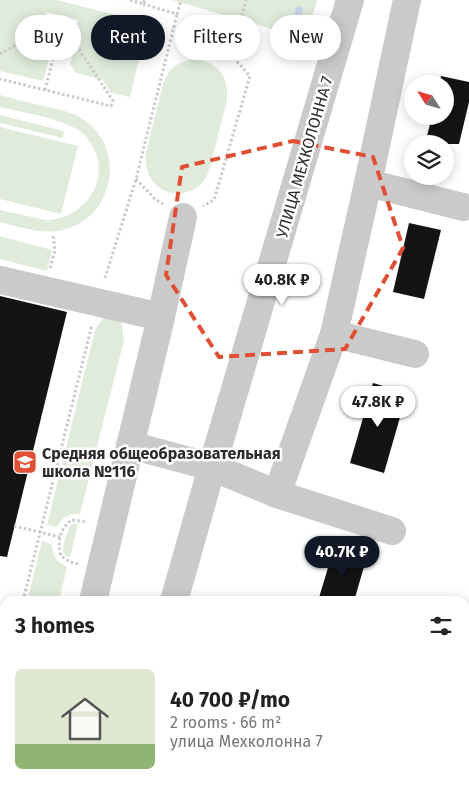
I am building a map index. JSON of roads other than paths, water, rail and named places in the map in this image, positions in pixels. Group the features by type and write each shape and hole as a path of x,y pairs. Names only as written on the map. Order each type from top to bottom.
{"street":[{"name":"УЛИЦА МЕХКОЛОННА 7","path":"175,596 350,0"},
{"path":"277,494 334,334 407,0"},
{"path":"368,183 463,206"},
{"path":"94,596 161,318 183,217"},
{"path":"0,280 161,318"},
{"path":"334,334 415,354"},
{"path":"130,444 212,467 277,494 392,531"}],"waterway":[{"path":"298,15 299,10"}],"place":[{"name":"Средняя общеобразовательная школа №116","path":"25,462"}]}
